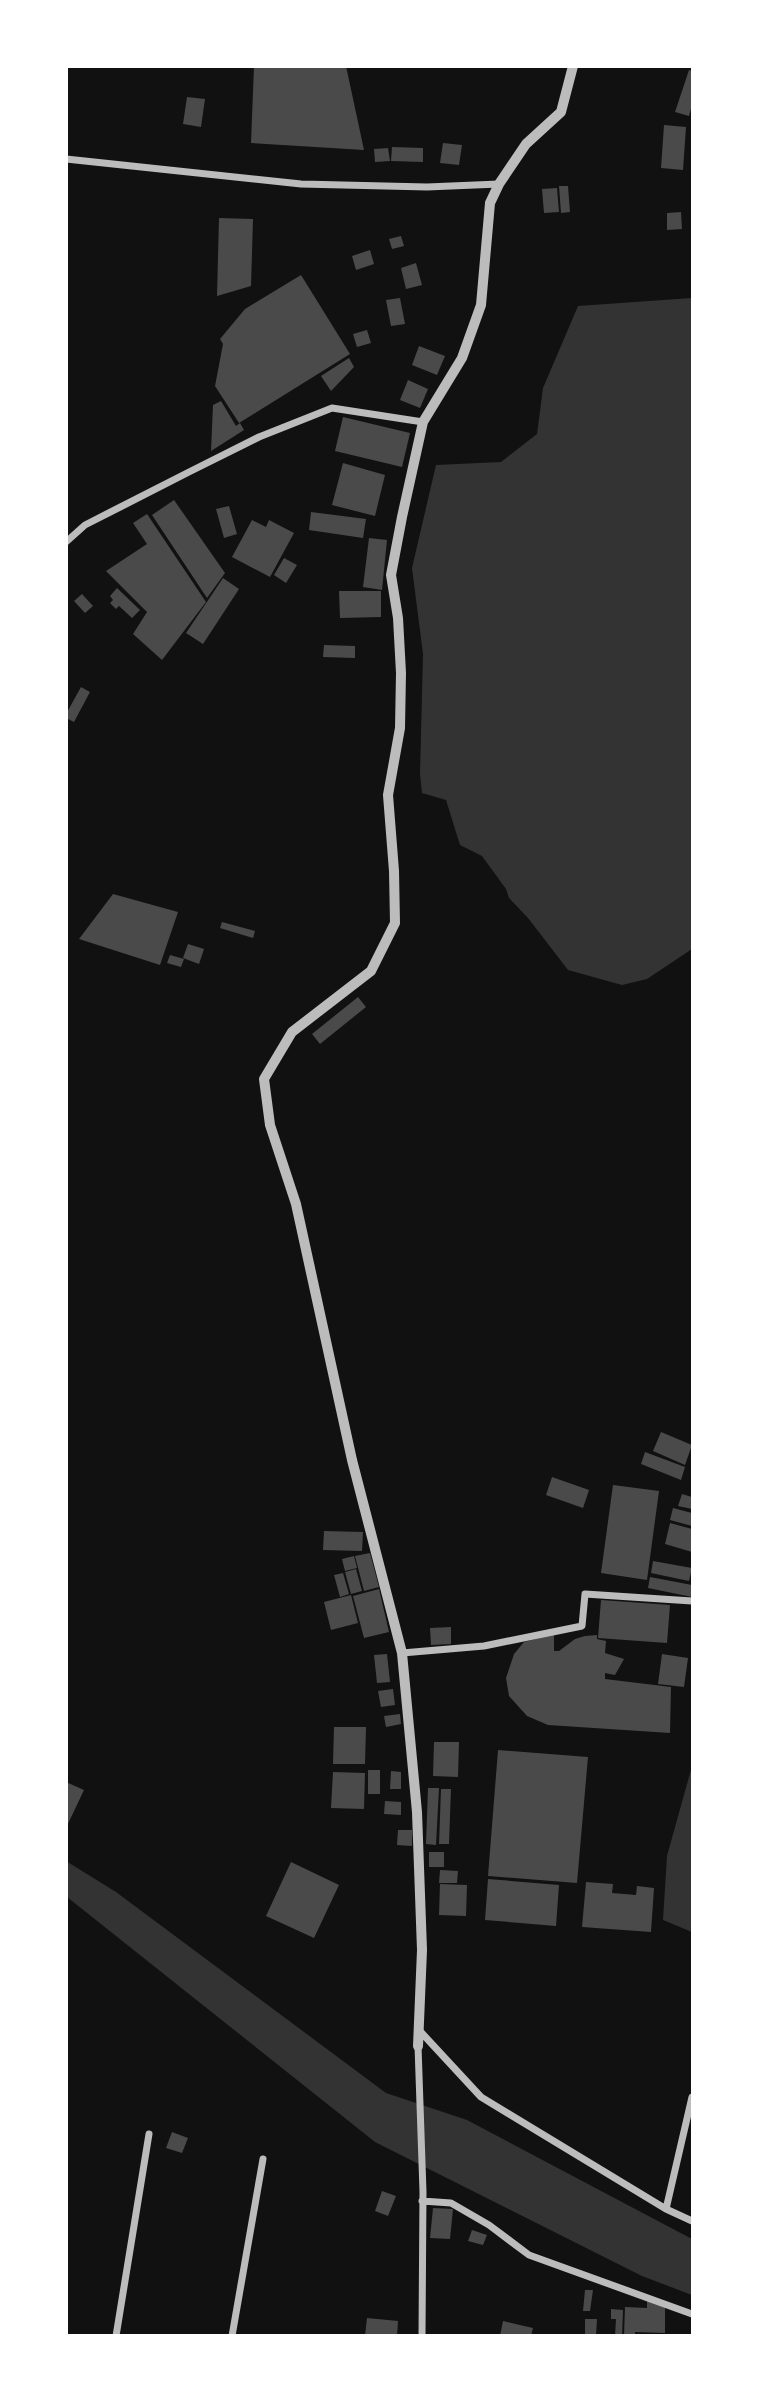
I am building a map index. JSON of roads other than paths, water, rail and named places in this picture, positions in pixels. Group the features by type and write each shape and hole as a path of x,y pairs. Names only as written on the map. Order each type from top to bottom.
{"street":[{"path":"422,2336 423,2196 418,2046 422,1950 413,1755 402,1653 352,1460 296,1204 270,1125 264,1079 292,1032 371,971 395,923 388,795 400,728 401,673 398,618 391,575 423,422 462,358 481,305 490,203 499,184 526,144 561,112 573,66"},
{"path":"66,159 301,184 427,187 499,184"},
{"path":"66,542 85,525 189,472 259,437 332,408 423,422"},
{"path":"402,1653 484,1646 582,1626 585,1594 692,1601"},
{"path":"419,2030 481,2097 666,2209 692,2221"},
{"path":"666,2209 692,2097"},
{"path":"116,2336 149,2134"},
{"path":"232,2336 263,2159"},
{"path":"423,2196 451,2203 489,2225 528,2255 692,2314"}]}
